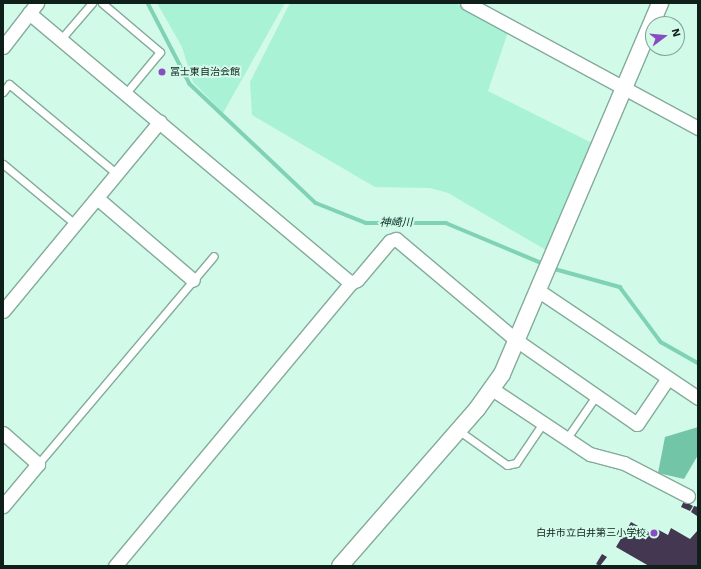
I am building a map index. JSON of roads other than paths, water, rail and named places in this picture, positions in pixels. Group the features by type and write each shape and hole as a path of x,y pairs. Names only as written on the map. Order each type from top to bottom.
{"street":[{"path":"466,3 698,128"},
{"path":"340,566 492,389 539,290 660,3"},
{"path":"3,47 33,8 61,39 351,283"},
{"path":"3,311 160,122"},
{"path":"97,198 193,280"},
{"path":"114,566 351,283 358,280 390,241 396,239 516,340 637,424 668,378"},
{"path":"539,290 698,398"},
{"path":"492,389 590,454 624,463 688,496"},
{"path":"3,433 38,464 3,506"}],"lane":[{"path":"61,39 92,3"},
{"path":"102,3 160,52 126,93"},
{"path":"3,92 9,84 117,174"},
{"path":"3,164 75,224"},
{"path":"38,464 214,256"},
{"path":"567,438 596,396"},
{"path":"458,430 507,465 516,463 543,423"}],"waterway":[{"name":"神崎川","path":"148,3 190,84 316,203 366,223 446,223 544,264"},
{"name":"神崎川","path":"551,268 620,287 661,342 698,363"}],"place":[{"name":"冨士東自治会館","path":"162,72"},
{"name":"白井市立白井第三小学校","path":"654,533"}]}
